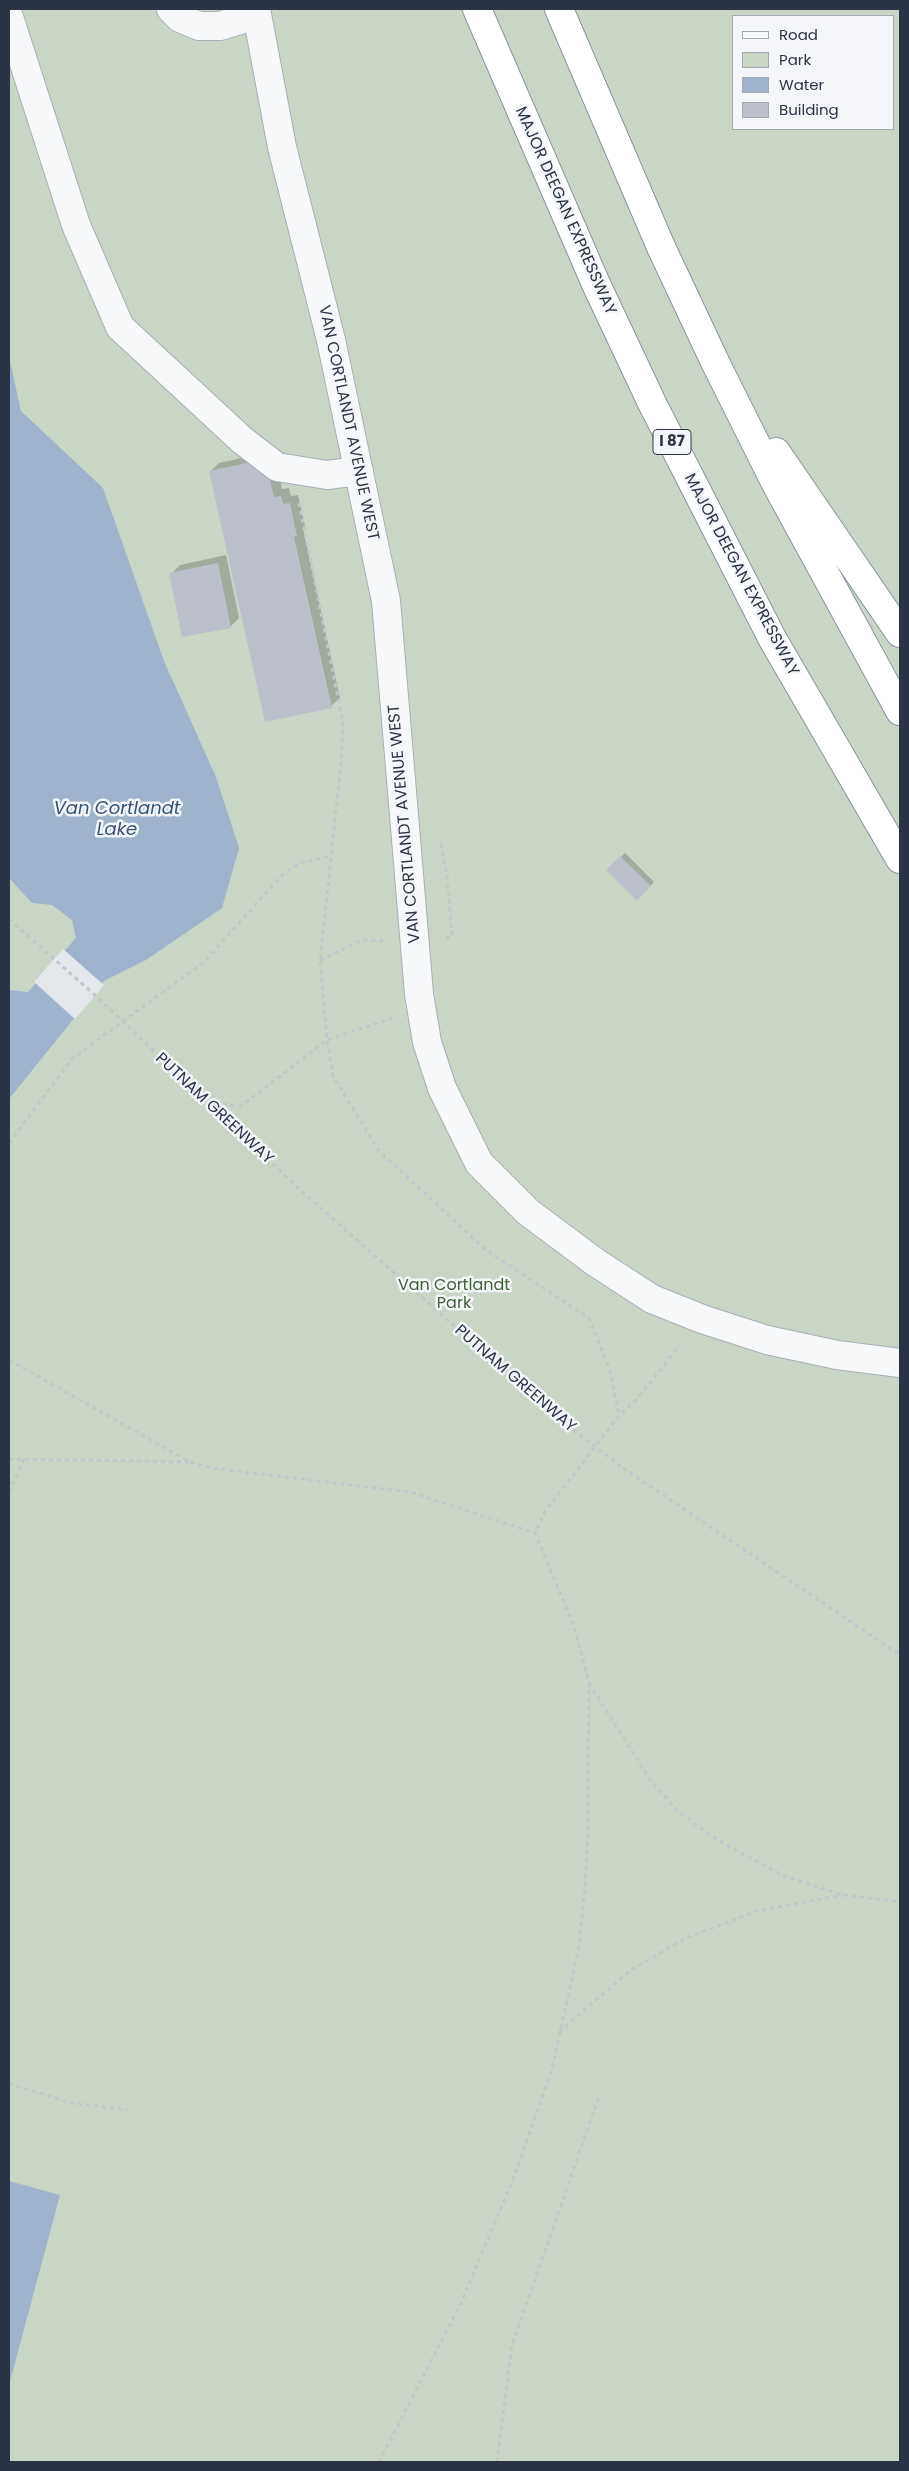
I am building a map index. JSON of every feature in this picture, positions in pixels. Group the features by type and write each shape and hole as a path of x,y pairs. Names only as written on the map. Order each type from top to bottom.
{"highway":[{"name":"MAJOR DEEGAN EXPRESSWAY","path":"477,9 596,284 656,411 772,638 900,859"},
{"path":"558,9 654,230 716,364 775,482 900,711"},
{"path":"716,364 900,633"}],"street":[{"name":"VAN CORTLANDT AVENUE WEST","path":"171,9 180,18 199,26 220,26 240,20 254,9 282,147 331,340 386,601 421,1008 427,1042 442,1088 479,1163 528,1212 595,1262 652,1299 702,1319 767,1340 838,1355 900,1363"},
{"path":"9,18 76,225 120,327 242,440 277,467 327,475 359,471"}],"path":[{"path":"277,467 297,493 342,723 320,960 326,1040 333,1076 379,1151 486,1250 589,1318 610,1370 619,1416"},
{"path":"9,1143 73,1058 204,962 281,876 300,863 331,856"},
{"name":"PUTNAM GREENWAY","path":"9,919 97,997 121,1022 299,1189 568,1425 623,1468 900,1655"},
{"path":"320,960 362,940"},
{"path":"206,1102 241,1106 326,1040 421,1008"},
{"path":"379,2462 468,2286 516,2172 552,2069 579,1946 585,1889 589,1683 574,1626 535,1532 546,1510 619,1416 638,1398 684,1340"},
{"path":"9,1360 190,1462 211,1468 410,1492 535,1532"},
{"path":"9,1459 190,1462"},
{"path":"9,1492 24,1459"},
{"path":"589,1683 650,1780 679,1812 719,1840 784,1876 843,1895 900,1902"},
{"path":"560,2032 631,1970 684,1939 757,1911 843,1895"},
{"path":"9,2084 73,2103 127,2110"},
{"path":"496,2462 512,2345 599,2096"}],"green space":[{"name":"Van Cortlandt Park","path":"9,9 900,9 900,2462 9,2462"}],"water":[{"name":"Van Cortlandt Lake","path":"9,356 21,411 103,488 164,661 216,777 239,848 222,908 146,960 104,981 9,1099 9,990 28,992 76,938 72,920 52,905 32,903 9,878"},
{"path":"9,2181 60,2195 9,2385"}],"pier":[{"path":"63,949 104,985 75,1019 34,982"}],"building":[{"path":"261,460 267,467 274,497 281,496 283,504 290,503 297,536 294,537 332,708 265,722 209,471"},
{"path":"218,563 231,628 182,637 169,573"},
{"path":"620,856 651,886 637,901 606,870"}]}
